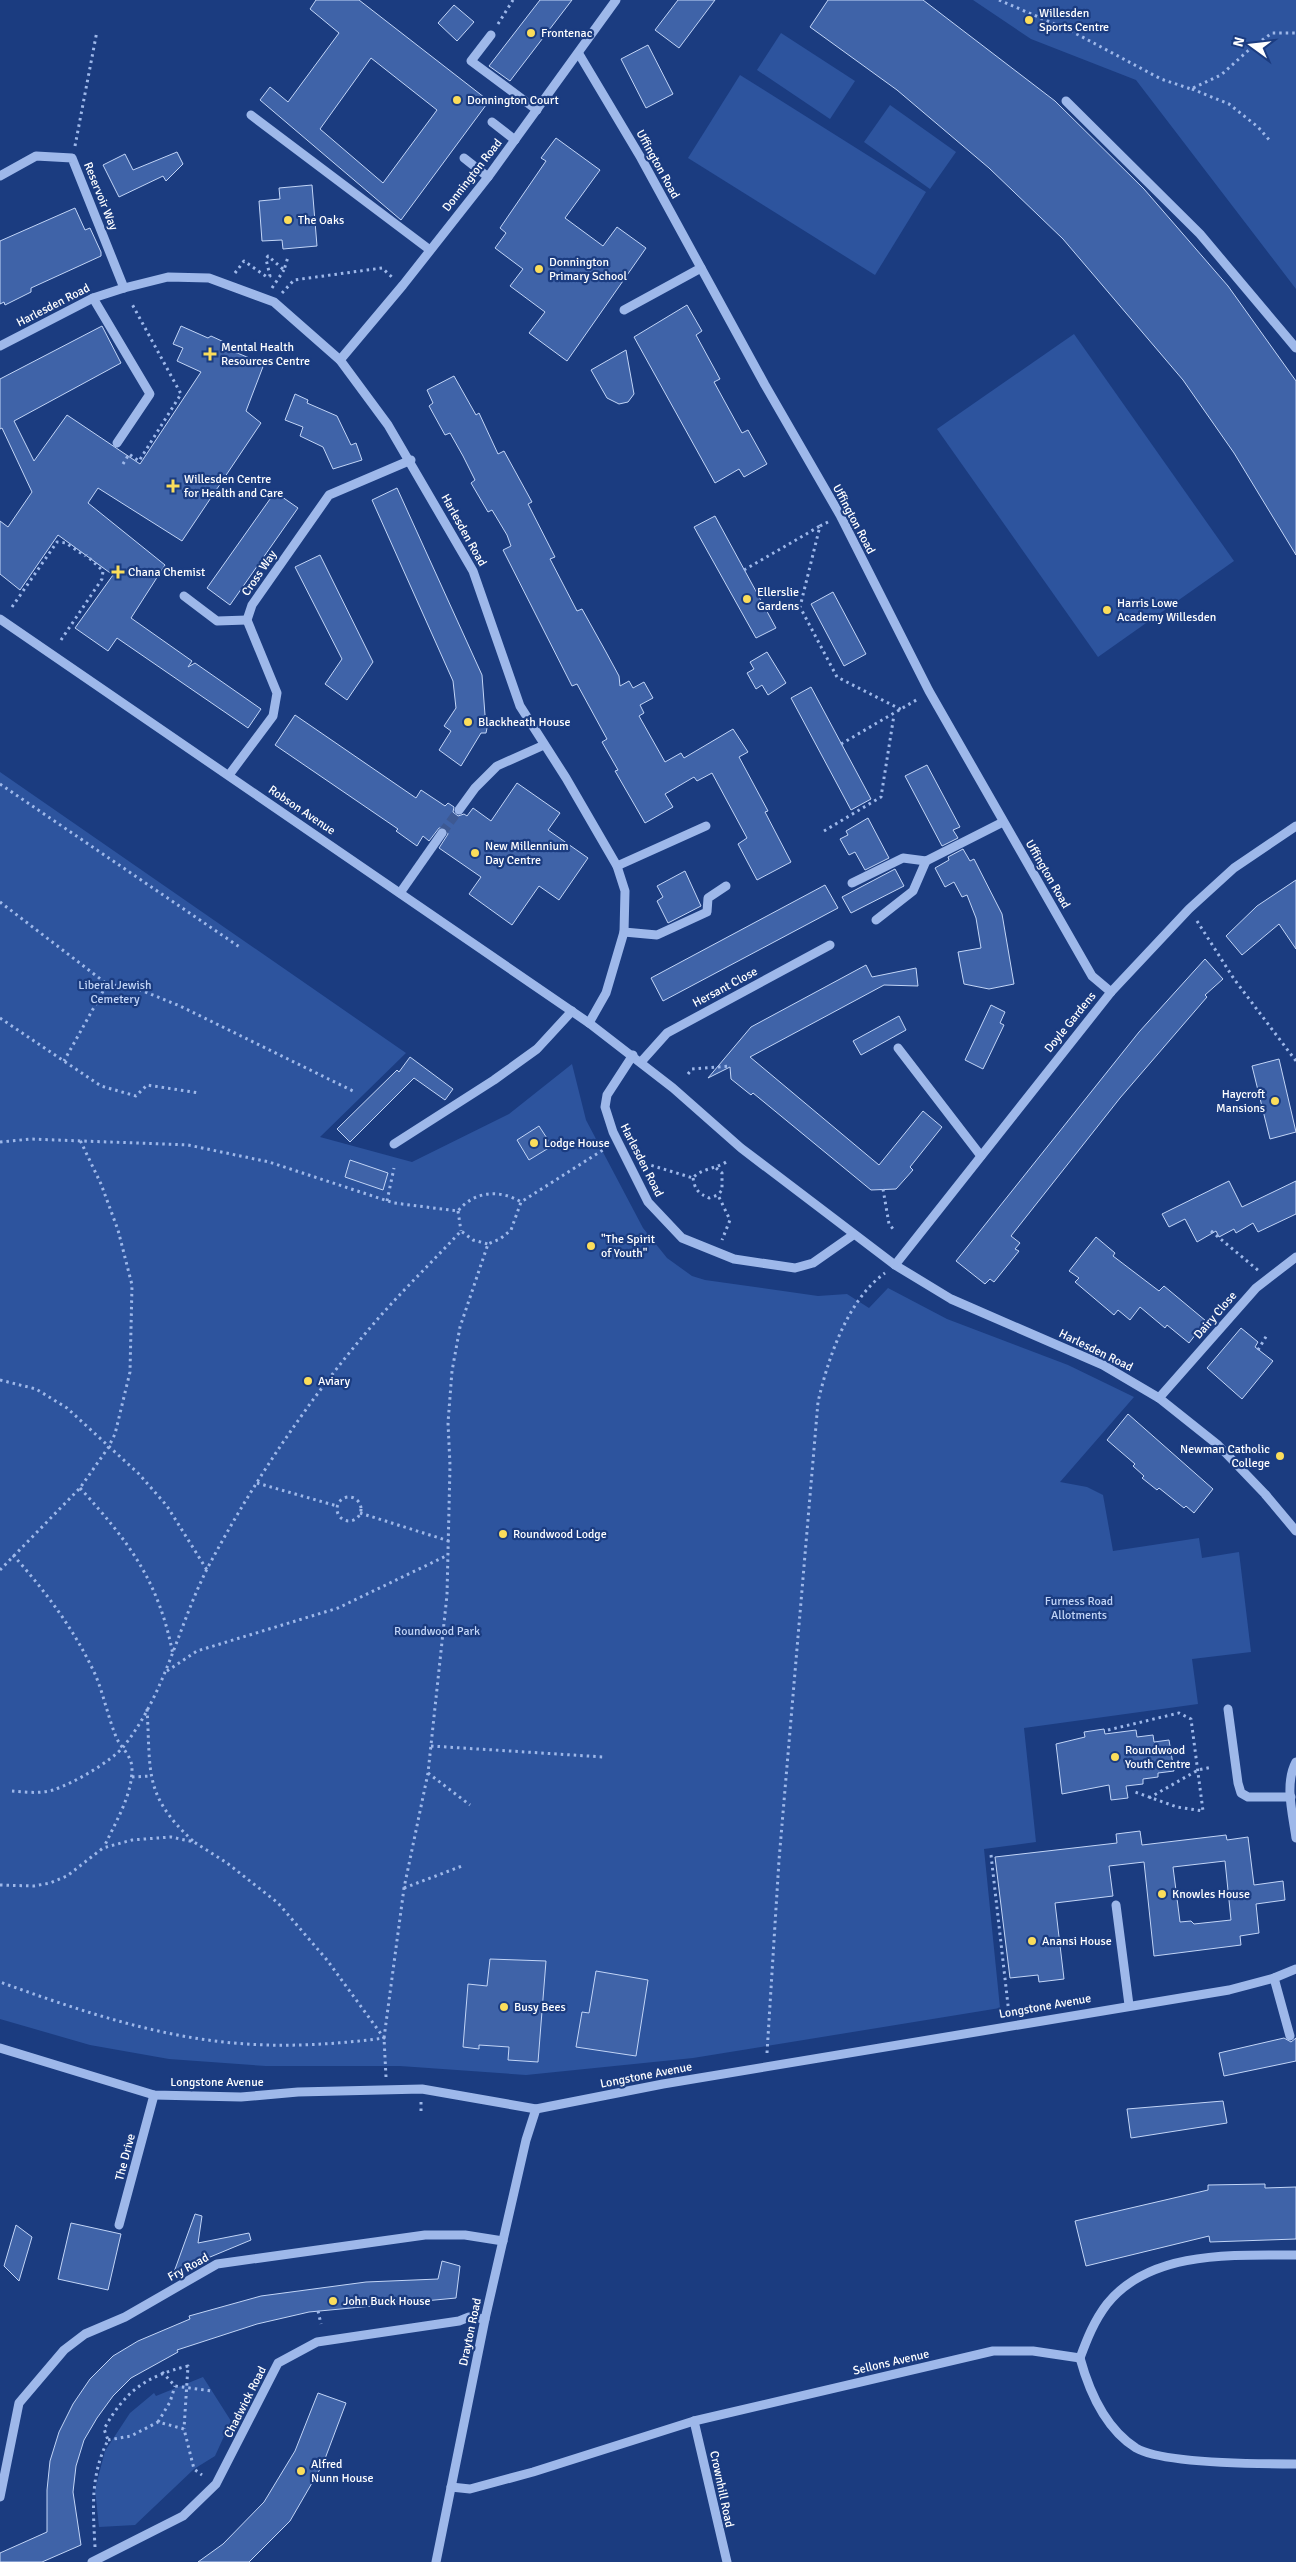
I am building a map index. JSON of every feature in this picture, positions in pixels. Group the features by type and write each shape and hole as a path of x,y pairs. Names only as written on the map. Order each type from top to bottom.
{"street":[{"name":"Donnington Road","path":"340,360 488,177 579,54 616,0"},
{"path":"491,35 471,61 538,110"},
{"name":"Uffington Road","path":"579,54 641,158 840,515 930,691 1003,822 1092,976 1111,992"},
{"path":"1066,101 1200,234 1296,348"},
{"path":"251,114 430,250"},
{"path":"492,122 515,140"},
{"name":"Reservoir Way","path":"0,176 36,156 72,158 124,288"},
{"path":"464,158 488,177"},
{"path":"624,310 701,268"},
{"name":"Harlesden Road","path":"0,346 93,298 168,277 209,278 274,302 340,360 388,424 411,460 473,571 510,682 520,706 617,866 625,891 624,932 606,993 589,1023 641,1062 741,1148 853,1235 895,1265 951,1299 1103,1365 1160,1398 1218,1445 1265,1494 1296,1531"},
{"path":"93,298 150,394 117,443"},
{"name":"Cross Way","path":"247,620 252,605 329,495 411,460"},
{"path":"184,596 217,621 247,620 277,693 273,716 229,776"},
{"name":"Robson Avenue","path":"0,618 589,1023"},
{"path":"459,810 475,788 497,766 544,745"},
{"path":"852,883 903,858 926,861 1003,822"},
{"path":"617,866 706,826"},
{"name":"Doyle Gardens","path":"895,1265 1111,992 1189,909 1234,868 1296,826"},
{"path":"400,893 442,833"},
{"path":"876,920 913,891 926,861"},
{"path":"624,932 656,935 707,912 708,898 726,886"},
{"name":"Hersant Close","path":"641,1062 667,1033 830,945"},
{"path":"394,1144 494,1080 537,1049 572,1011"},
{"path":"898,1048 980,1156"},
{"name":"Harlesden Road","path":"633,1056 604,1100 607,1118 648,1202 682,1238 734,1259 795,1268 813,1264 853,1235"},
{"name":"Dairy Close","path":"1160,1398 1251,1292 1296,1257"},
{"path":"1228,1709 1241,1793 1248,1797 1291,1797"},
{"path":"1296,1762 1291,1772 1291,1797 1296,1837"},
{"path":"1116,1904 1129,2005"},
{"name":"Longstone Avenue","path":"0,2048 154,2095 241,2098 298,2092 422,2090 536,2109 663,2084 1129,2005 1230,1990 1274,1978 1296,1969"},
{"path":"1274,1978 1283,2003 1290,2036"},
{"name":"The Drive","path":"119,2225 154,2095"},
{"name":"Drayton Road","path":"436,2562 485,2319 526,2140 536,2109"},
{"name":"Fry Road","path":"0,2497 19,2403 64,2350 85,2334 125,2317 217,2264 425,2235 465,2236 503,2241"},
{"path":"1296,2254 1202,2257 1170,2265 1131,2283 1108,2304 1091,2329 1080,2358 1087,2385 1102,2412 1114,2427 1136,2448 1159,2455 1209,2461 1296,2464"},
{"name":"Chadwick Road","path":"92,2562 182,2516 216,2484 278,2363 317,2342 459,2322 469,2317 485,2319"},
{"name":"Sellons Avenue","path":"451,2487 470,2488 533,2472 694,2421 993,2351 1033,2352 1080,2358"},
{"name":"Crownhill Road","path":"694,2421 726,2562"}],"path":[{"path":"491,35 513,0"},
{"path":"999,0 1073,32 1161,79 1229,104 1258,128 1271,142"},
{"path":"76,144 98,31"},
{"path":"1191,89 1221,76 1251,48 1272,33 1296,33"},
{"path":"235,273 244,261 267,277 270,276 266,259 268,256 284,270"},
{"path":"275,284 284,270 288,257"},
{"path":"280,295 294,280 382,268 391,275"},
{"path":"744,570 840,515"},
{"path":"820,526 800,607 837,677 902,710"},
{"path":"12,607 57,542 66,543 86,556 103,571 102,579 61,640"},
{"path":"841,744 902,710 930,691"},
{"path":"824,831 881,797 894,714"},
{"path":"0,784 241,948"},
{"path":"0,902 107,984 138,989 172,1002 354,1091"},
{"path":"1189,909 1234,979 1296,1061"},
{"path":"64,1061 107,984"},
{"path":"0,1018 101,1086 136,1096 147,1085 199,1094"},
{"path":"688,1074 692,1069 730,1066"},
{"path":"0,1142 31,1139 188,1145 269,1162 387,1201 458,1211"},
{"path":"0,1570 80,1488 108,1448 115,1434 130,1372 132,1285 118,1230 101,1184 80,1140"},
{"path":"521,1202 510,1195 496,1193 479,1196 465,1203 458,1211 461,1231 473,1240 488,1244 500,1239 511,1230 521,1202 618,1142"},
{"path":"693,1178 704,1170 716,1168 729,1160"},
{"path":"631,1168 650,1165 693,1178"},
{"path":"387,1201 394,1168"},
{"path":"693,1178 695,1189 701,1194 709,1198 718,1195 722,1190 722,1173 716,1168"},
{"path":"883,1189 889,1224 894,1230"},
{"path":"718,1195 730,1220 718,1253"},
{"path":"12,1791 53,1790 100,1765 123,1747 147,1709 166,1672 207,1570 257,1483 316,1396 348,1354 411,1282 461,1231"},
{"path":"1211,1231 1268,1278"},
{"path":"385,2074 384,2038 404,1888 428,1774 448,1595 448,1423 452,1371 460,1327 488,1244"},
{"path":"769,2066 766,2047 779,1870 818,1402 827,1364 843,1325 879,1277 895,1265"},
{"path":"1258,1350 1267,1334"},
{"path":"0,1380 36,1388 52,1397 67,1408 108,1448 139,1474 167,1506 207,1570"},
{"path":"257,1483 337,1506"},
{"path":"80,1488 125,1538 143,1565 168,1629 173,1655"},
{"path":"346,1498 354,1498 361,1507 360,1513 354,1520 346,1521 338,1514 337,1506 346,1498"},
{"path":"360,1513 449,1541"},
{"path":"166,1672 197,1651 338,1608 449,1554"},
{"path":"13,1555 61,1612 78,1640 95,1675 118,1740 132,1766 132,1777 128,1794 103,1848"},
{"path":"147,1709 150,1776 157,1797 174,1824 194,1842 227,1863 278,1903 327,1960 384,2038"},
{"path":"1108,1730 1179,1713 1191,1719 1203,1811 1177,1807 1136,1792"},
{"path":"431,1746 604,1757"},
{"path":"1149,1798 1198,1770 1212,1767"},
{"path":"428,1774 470,1805"},
{"path":"132,1777 150,1776"},
{"path":"0,1884 34,1886 50,1883 67,1876 103,1848 154,1837 171,1837 194,1842"},
{"path":"991,1855 1010,2025"},
{"path":"404,1888 462,1866"},
{"path":"0,1982 138,2026 225,2043 286,2045 344,2043 384,2038"},
{"path":"421,2101 421,2110"},
{"path":"318,2311 321,2324"},
{"path":"95,2547 92,2494 102,2451 108,2440 104,2429 116,2407 137,2386 162,2372 188,2366 184,2429 194,2469 202,2475"},
{"path":"162,2372 175,2386 212,2391"},
{"path":"108,2440 130,2436 158,2422 170,2402 175,2386"},
{"path":"158,2422 184,2429"}],"green space":[{"path":"973,0 1296,0 1296,289 1136,80 1031,39"},
{"path":"781,33 855,81 830,119 757,70"},
{"path":"740,75 926,192 875,275 688,158"},
{"path":"890,105 956,152 930,189 864,142"},
{"path":"1074,334 1234,561 1098,657 937,429"},
{"name":"Roundwood Park","path":"0,772 406,1053 320,1137 412,1162 509,1114 572,1064 586,1120 643,1228 667,1258 692,1276 705,1280 818,1296 847,1294 869,1308 888,1288 947,1319 1068,1365 1134,1397 1060,1482 1087,1487 1103,1495 1113,1551 1199,1538 1202,1558 1239,1552 1251,1652 1192,1659 1198,1704 1024,1728 1036,1842 984,1849 1000,2008 693,2058 526,2075 400,2066 266,2066 169,2059 90,2045 0,2019"},
{"path":"203,2377 231,2421 215,2456 194,2469 135,2525 99,2527 95,2489 105,2451 130,2413 154,2393 156,2396"}],"building":[{"name":"Donnington Court","path":"316,0 359,0 489,101 401,220 260,100 270,87 288,102 339,33 310,9","holes":["371,58 437,110 383,183 320,129"]},
{"name":"Frontenac","path":"540,0 572,0 510,81 489,66"},
{"path":"678,0 715,0 679,48 655,30"},
{"path":"828,0 923,0 1055,101 1144,189 1228,286 1296,381 1296,555 1234,453 1183,380 1063,239 989,168 897,90 810,27"},
{"path":"454,5 474,22 457,41 438,23"},
{"path":"648,45 673,94 646,108 621,59"},
{"path":"556,138 600,170 565,218 603,246 617,227 646,248 567,361 529,333 545,312 510,286 523,269 495,248 506,233 500,228 546,161 541,158"},
{"path":"177,152 183,164 166,181 163,176 119,197 103,165 125,154 133,170"},
{"name":"The Oaks","path":"312,185 317,246 283,249 282,240 262,241 259,201 280,199 279,188"},
{"path":"75,208 85,230 90,228 101,256 31,288 31,292 5,305 4,302 0,304 0,241"},
{"path":"687,305 702,331 696,335 720,379 714,382 742,433 748,430 767,464 744,477 739,469 715,483 634,337"},
{"name":"Willesden Centre for Health and Care","path":"102,326 121,363 14,421 34,461 67,415 140,464 201,372 177,361 183,348 173,344 181,326 208,338 211,336 224,342 224,345 231,347 230,350 264,364 246,411 261,423 182,541 98,488 88,503 165,565 131,618 192,661 188,667 195,663 261,709 248,728 117,638 108,651 75,628 113,575 58,535 20,590 0,574 0,521 8,527 32,492 2,428 0,429 0,379"},
{"path":"626,350 634,394 628,402 619,404 607,398 591,370"},
{"path":"454,376 476,415 479,413 498,454 504,451 532,502 528,504 555,557 550,559 577,611 582,609 606,652 619,676 620,686 629,681 633,688 644,682 653,698 640,705 644,713 639,716 665,762 681,753 684,758 733,729 748,752 739,757 768,811 765,812 791,862 757,880 738,844 747,838 712,773 697,781 694,777 665,794 673,807 645,823 615,771 618,770 602,742 607,739 577,684 572,686 503,550 511,546 507,535 492,510 488,512 471,483 475,480 463,456 450,433 445,435 429,406 433,403 427,390"},
{"path":"295,394 308,400 307,403 337,416 351,445 356,443 362,460 333,469 323,447 300,436 303,427 285,420"},
{"path":"397,488 482,675 485,715 489,718 486,733 481,733 461,766 439,750 451,731 444,726 456,708 453,681 372,500"},
{"path":"275,492 298,508 230,605 207,588"},
{"name":"Ellerslie Gardens","path":"715,516 776,628 756,638 694,527"},
{"path":"320,555 373,662 347,700 325,684 342,659 295,567"},
{"name":"Ellerslie Gardens","path":"833,592 866,654 844,666 811,604"},
{"path":"767,652 786,683 768,695 762,685 756,689 747,673 754,669 750,662"},
{"path":"811,687 871,799 851,810 791,698"},
{"name":"New Millennium Day Centre","path":"295,715 416,798 421,790 445,806 448,803 454,807 453,812 458,816 464,814 467,816 473,808 491,821 517,783 560,813 548,830 588,858 559,900 539,886 512,925 469,894 481,877 439,848 448,834 446,828 439,828 429,841 423,836 417,846 396,831 398,829 275,745"},
{"path":"927,765 960,827 953,830 958,838 942,846 905,776"},
{"path":"868,818 889,858 865,870 855,852 849,855 840,839 848,835 846,831"},
{"path":"963,849 970,861 974,859 1002,914 1014,984 989,989 964,984 958,952 981,948 976,918 967,895 962,897 954,882 945,887 935,868 949,860 948,857"},
{"path":"895,869 904,886 851,913 842,897"},
{"path":"685,871 701,906 668,923 657,901 663,897 657,886"},
{"path":"1296,880 1296,949 1279,924 1242,955 1226,936 1257,906"},
{"path":"825,885 838,908 663,1001 651,978"},
{"path":"1205,959 1223,979 1205,995 1207,997 1120,1098 1011,1236 1020,1243 1015,1249 1019,1251 994,1282 990,1279 985,1284 956,1261 1139,1032"},
{"path":"866,965 872,977 916,968 918,986 884,985 750,1057 879,1165 923,1111 942,1127 910,1167 913,1170 896,1189 871,1190 753,1093 751,1095 731,1079 730,1067 708,1078 751,1027"},
{"path":"991,1005 1005,1012 1000,1023 1004,1025 983,1069 965,1060"},
{"path":"899,1016 906,1030 861,1055 853,1041"},
{"path":"410,1057 453,1089 445,1100 414,1078 350,1142 337,1129 397,1070 399,1072"},
{"name":"Haycroft Mansions","path":"1279,1059 1296,1132 1270,1139 1252,1066"},
{"name":"Lodge House","path":"539,1126 552,1146 529,1160 517,1140"},
{"path":"350,1160 388,1173 383,1190 345,1177"},
{"path":"1229,1181 1242,1207 1296,1181 1296,1214 1258,1232 1253,1223 1236,1233 1234,1229 1219,1237 1216,1231 1197,1242 1185,1219 1169,1227 1162,1214"},
{"path":"1096,1237 1115,1253 1113,1256 1159,1291 1164,1286 1206,1321 1189,1343 1167,1325 1165,1328 1140,1307 1130,1320 1118,1310 1114,1315 1075,1282 1079,1278 1069,1271"},
{"path":"1241,1328 1258,1342 1255,1347 1273,1361 1242,1399 1207,1368"},
{"path":"1128,1414 1213,1489 1194,1513 1186,1506 1184,1508 1159,1488 1157,1490 1142,1478 1144,1476 1133,1466 1135,1464 1107,1440"},
{"name":"Roundwood Youth Centre","path":"1104,1729 1105,1734 1136,1730 1137,1737 1153,1735 1154,1742 1169,1740 1174,1771 1158,1773 1158,1777 1143,1779 1143,1784 1126,1786 1128,1798 1111,1800 1109,1785 1062,1794 1056,1744 1085,1737 1084,1732"},
{"path":"1140,1831 1142,1845 1226,1835 1227,1840 1248,1837 1254,1885 1283,1881 1285,1900 1256,1904 1259,1933 1240,1936 1241,1945 1154,1956 1144,1862 1109,1866 1113,1896 1055,1903 1064,1979 1039,1982 1038,1975 1010,1978 995,1857 1117,1843 1116,1834","holes":["1225,1861 1231,1920 1194,1924 1191,1921 1180,1922 1173,1867"]},
{"name":"Busy Bees","path":"490,1959 546,1961 538,2062 508,2060 509,2047 479,2045 479,2049 463,2047 468,1984 487,1986"},
{"path":"596,1971 648,1980 636,2056 576,2047 582,2012 589,2013"},
{"path":"1284,2038 1291,2042 1296,2038 1296,2061 1224,2076 1219,2053"},
{"path":"1223,2101 1227,2123 1131,2138 1127,2109"},
{"path":"1265,2184 1265,2188 1296,2187 1296,2239 1210,2242 1209,2236 1086,2266 1075,2221 1208,2190 1208,2185"},
{"path":"195,2214 202,2216 198,2243 249,2233 251,2240 174,2272"},
{"path":"71,2223 121,2234 108,2290 58,2279"},
{"path":"16,2225 32,2237 19,2281 4,2266"},
{"path":"442,2261 460,2266 456,2298 309,2312 257,2324 177,2350 178,2352 131,2378 113,2396 97,2418 84,2440 76,2466 73,2492 81,2545 42,2562 0,2562 0,2553 47,2532 47,2490 50,2461 59,2432 73,2404 90,2379 113,2356 138,2341 190,2319 189,2316 261,2296 366,2282 438,2279"},
{"name":"Alfred Nunn House","path":"318,2393 346,2403 323,2464 290,2521 249,2562 198,2562 223,2544 264,2502 295,2451"}],"tunnel":[{"path":"442,833 459,810"}],"place":[{"name":"Willesden Sports Centre","path":"1029,20"},
{"name":"Frontenac","path":"531,33"},
{"name":"Donnington Court","path":"457,100"},
{"name":"The Oaks","path":"288,220"},
{"name":"Donnington Primary School","path":"539,269"},
{"name":"Mental Health Resources Centre","path":"210,354"},
{"name":"Willesden Centre for Health and Care","path":"173,486"},
{"name":"Chana Chemist","path":"118,572"},
{"name":"Ellerslie Gardens","path":"747,599"},
{"name":"Harris Lowe Academy Willesden","path":"1107,610"},
{"name":"Blackheath House","path":"468,722"},
{"name":"New Millennium Day Centre","path":"475,853"},
{"name":"Haycroft Mansions","path":"1275,1101"},
{"name":"Lodge House","path":"534,1143"},
{"name":"\"The Spirit of Youth\"","path":"591,1246"},
{"name":"Aviary","path":"308,1381"},
{"name":"Newman Catholic College","path":"1280,1456"},
{"name":"Roundwood Lodge","path":"503,1534"},
{"name":"Roundwood Youth Centre","path":"1115,1757"},
{"name":"Knowles House","path":"1162,1894"},
{"name":"Anansi House","path":"1032,1941"},
{"name":"Busy Bees","path":"504,2007"},
{"name":"John Buck House","path":"333,2301"},
{"name":"Alfred Nunn House","path":"301,2471"}],"park label":[{"name":"Liberal Jewish Cemetery","path":"115,992"},
{"name":"Furness Road Allotments","path":"1079,1608"}]}
